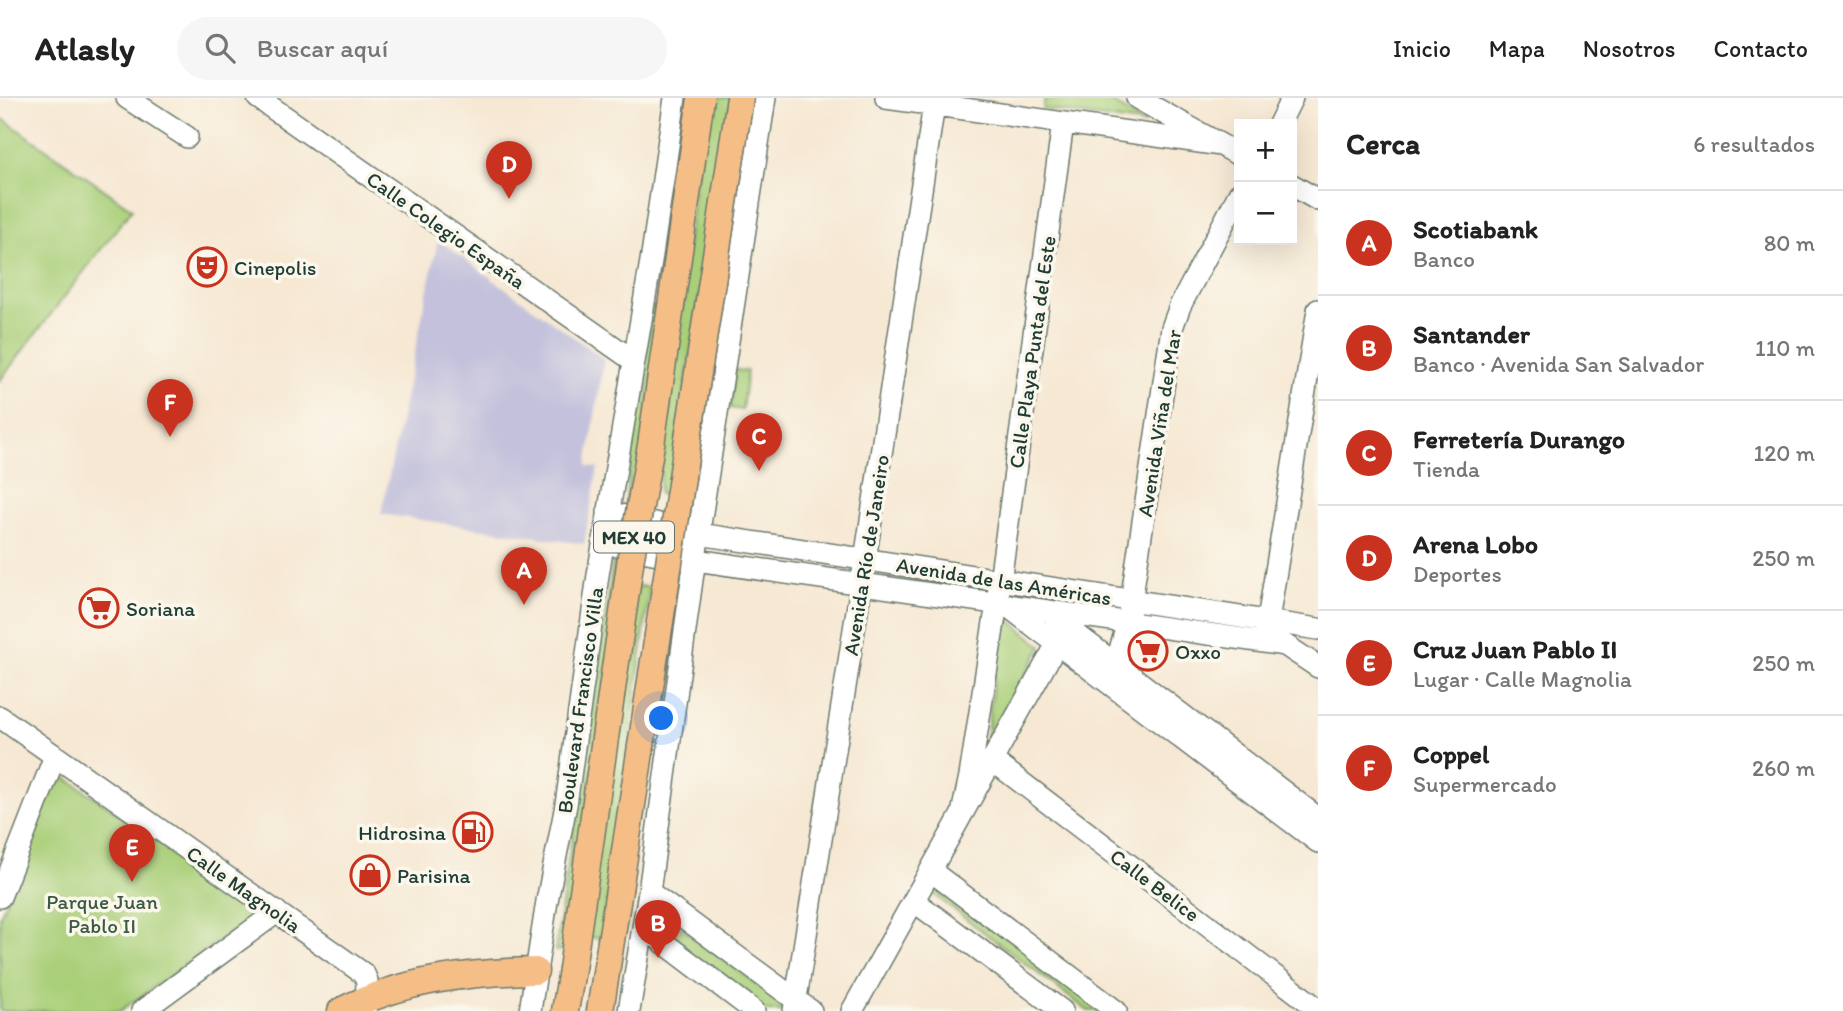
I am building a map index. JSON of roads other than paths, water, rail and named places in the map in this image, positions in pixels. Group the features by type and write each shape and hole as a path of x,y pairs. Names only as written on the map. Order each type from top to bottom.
{"main road":[{"name":"Boulevard Francisco Villa","path":"565,1011 701,98"},
{"name":"MEX 40","path":"600,1011 740,98"},
{"path":"341,1011 366,1005 428,980 535,971"}],"street":[{"path":"127,98 187,137"},
{"name":"Calle Colegio España","path":"258,98 634,361"},
{"name":"Boulevard Francisco Villa","path":"530,1011 566,805 608,512 675,98"},
{"path":"629,1011 649,892 695,558 765,98"},
{"path":"886,98 935,102 1230,150"},
{"path":"1137,98 1230,150"},
{"path":"1270,119 1280,98"},
{"path":"1282,119 1292,98"},
{"name":"Avenida Río de Janeiro","path":"800,1007 935,102"},
{"name":"Calle Playa Punta del Este","path":"962,814 1001,603 1000,580 1063,123"},
{"path":"1297,188 1318,200"},
{"name":"Avenida Viña del Mar","path":"1116,664 1128,622 1172,328 1180,306 1234,203"},
{"path":"1318,310 1273,636 1318,667"},
{"name":"Avenida de las Américas","path":"608,512 699,534 1131,600 1273,636"},
{"name":"Avenida de las Américas","path":"604,543 1128,622 1273,636 1318,629"},
{"path":"1001,603 1116,664 1318,818"},
{"path":"1045,610 1062,635 1318,842"},
{"path":"852,1011 1062,635"},
{"name":"Calle Magnolia","path":"0,717 364,974 368,981 366,1005"},
{"path":"0,897 55,756"},
{"name":"Calle Belice","path":"992,760 1318,1009"},
{"path":"931,871 1116,1011"},
{"path":"649,892 800,1007"},
{"path":"914,901 1062,1011"},
{"path":"142,1011 277,912"},
{"path":"643,927 754,1011"}],"place":[{"name":"Arena Lobo","path":"509,199"},
{"name":"Cinepolis","path":"207,267"},
{"name":"Coppel","path":"170,437"},
{"name":"Ferretería Durango","path":"759,471"},
{"name":"Scotiabank","path":"524,605"},
{"name":"Soriana","path":"99,608"},
{"name":"Oxxo","path":"1148,651"},
{"name":"Hidrosina","path":"473,832"},
{"name":"Parisina","path":"370,875"},
{"name":"Cruz Juan Pablo II","path":"132,882"},
{"name":"Santander","path":"658,958"}],"park label":[{"name":"Parque Juan Pablo II","path":"102,913"}]}
